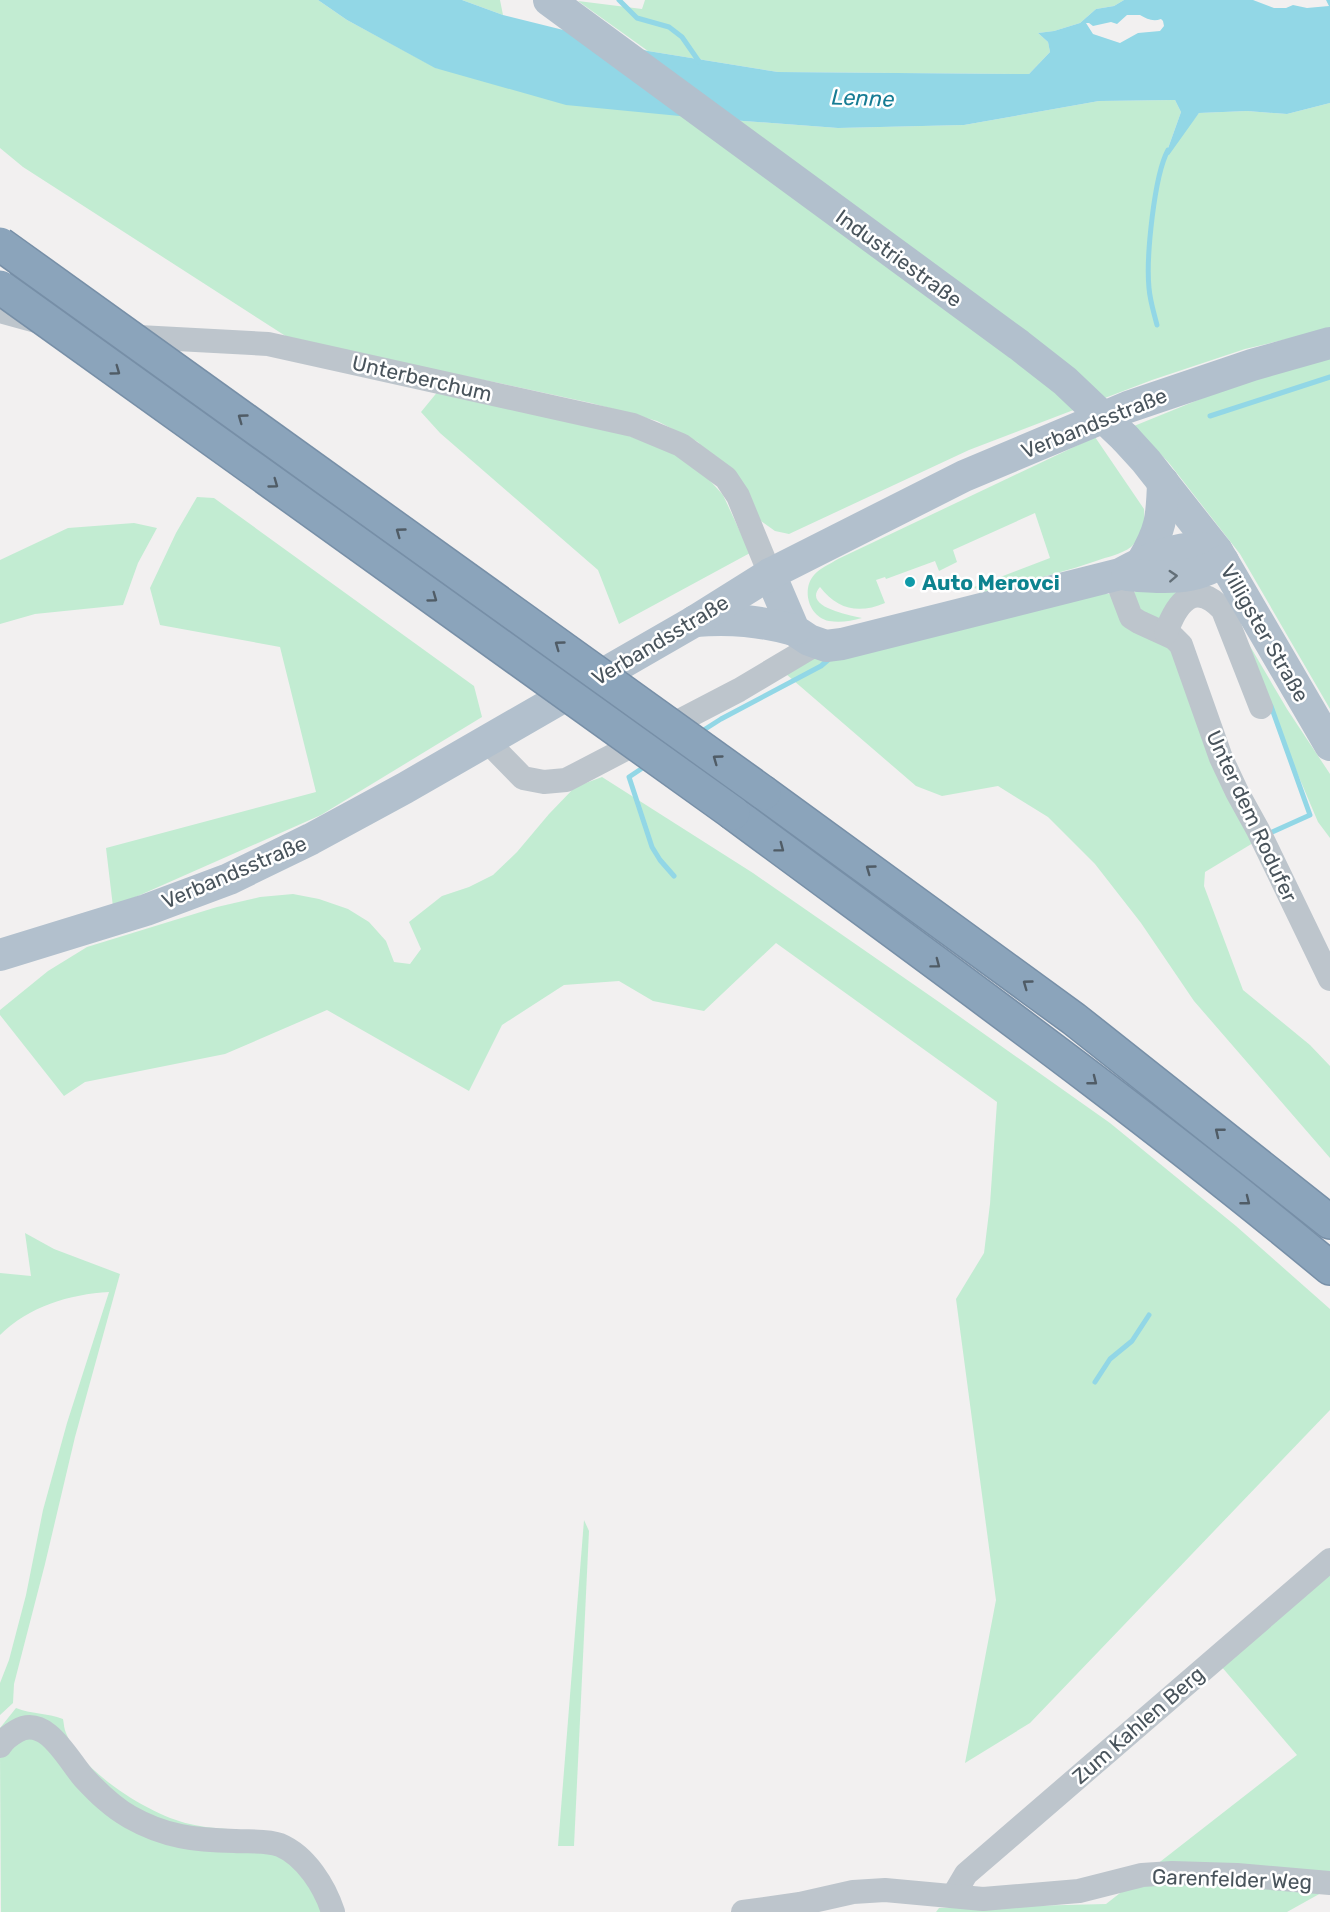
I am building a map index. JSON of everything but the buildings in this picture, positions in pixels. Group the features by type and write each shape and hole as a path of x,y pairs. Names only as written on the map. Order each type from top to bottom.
{"highway":[{"path":"0,244 764,793 1074,1019 1330,1222"},
{"path":"0,287 733,813 1070,1063 1330,1268"}],"main road":[{"name":"Industriestraße","path":"549,0 1065,381 1125,438 1163,482 1220,556"},
{"name":"Verbandsstraße","path":"0,955 146,910 229,879 311,839 695,621 770,574 964,476 1128,408 1252,364 1330,343"},
{"path":"1126,570 1158,531 1163,482"},
{"name":"Villigster Straße","path":"695,621 742,620 771,624 806,636 826,646 842,644 988,609 1126,570 1182,550 1197,548 1220,556 1330,745"},
{"path":"770,574 806,636"}],"street":[{"name":"Unterberchum","path":"0,311 82,334 268,344 633,424 681,445 726,478 738,495 770,574"},
{"name":"Unter dem Rodufer","path":"1126,570 1123,598 1131,616 1145,625 1166,633 1182,645 1221,758 1330,979"},
{"path":"1166,633 1177,607 1184,600 1192,596 1203,596 1215,601 1223,610 1261,707"},
{"path":"487,741 524,778 544,782 566,780 739,690 806,636"},
{"name":"Zum Kahlen Berg","path":"953,1896 966,1874 1330,1560"},
{"path":"0,1746 10,1734 21,1728 34,1727 52,1737 84,1778 110,1804 150,1828 168,1835 190,1839 264,1842 280,1845 311,1870 321,1884 333,1912"},
{"name":"Garenfelder Weg","path":"743,1912 804,1908 853,1892 885,1890 983,1899 1079,1891 1142,1875 1172,1873 1237,1875 1330,1883"}],"green space":[{"path":"0,0 318,0 347,20 436,68 690,117 838,128 964,125 1099,101 1175,100 1181,112 1166,154 1199,113 1247,111 1287,114 1330,103 1330,329 1245,349 1152,380 969,450 789,534 775,531 758,519 698,442 657,421 591,403 499,383 298,344 23,167 0,148"},
{"path":"462,0 500,0 503,15"},
{"path":"645,0 1124,0 1114,6 1096,9 1080,23 1038,33 1048,42 1050,52 1029,74 778,72 648,51 578,1 642,9"},
{"path":"1330,357 1330,709 1240,554 1169,463 1134,426 1252,378"},
{"path":"439,390 608,428 677,454 704,474 723,495 750,553 619,624 598,570 440,433 421,412"},
{"path":"1095,437 1144,509 1141,534 1131,547 1067,570 980,593 974,587 1050,558 1035,513 953,550 957,562 939,571 935,561 886,579 885,577 876,580 885,603 866,608 850,608 834,601 820,587 816,594 817,600 822,605 862,618 829,621 812,609 808,595 810,581 825,566"},
{"path":"197,497 214,498 474,686 482,717 321,815 113,907 106,848 316,792 280,647 160,625 150,588 176,533"},
{"path":"134,523 157,528 138,563 123,605 35,614 0,624 0,560 68,528"},
{"path":"1189,583 1209,588 1224,602 1287,709 1330,774 1330,838 1318,822 1229,612 1222,603 1207,591 1188,590 1175,599 1163,618 1152,623 1139,616 1130,602 1131,596 1142,589"},
{"path":"1101,593 1115,597 1165,637 1258,840 1205,872 1204,886 1243,990 1310,1045 1330,1066 1330,1158 1194,1001 1141,923 1095,864 1048,817 998,786 942,796 916,786 786,674 818,655"},
{"path":"602,777 753,873 1110,1123 1236,1226 1330,1309 1330,1410 1030,1723 965,1763 996,1600 956,1299 984,1253 997,1102 776,943 704,1011 653,1001 619,981 564,985 502,1025 469,1091 327,1010 225,1054 85,1082 64,1096 0,1015 0,1010 48,971 87,947 217,907 260,897 293,894 319,899 348,909 369,922 386,941 394,962 410,964 421,949 409,922 442,896 469,887 493,875 517,852 575,787"},
{"path":"25,1233 54,1249 120,1274 75,1437 14,1684 13,1703 0,1715 0,1683 9,1660 26,1595 43,1510 67,1423 109,1292 79,1296 50,1304 23,1317 0,1335 0,1273 31,1276"},
{"path":"584,1520 589,1531 574,1846 558,1846"},
{"path":"1330,1572 1330,1888 1287,1912 936,1912 939,1908 1106,1904 1297,1755 1221,1666"},
{"path":"16,1708 63,1719 66,1733 86,1762 137,1802 156,1812 190,1824 236,1830 222,1836 124,1809 52,1732 0,1739 0,1728"},
{"path":"32,1731 99,1801 263,1848 292,1859 325,1912 1,1912 0,1754"}],"water":[{"name":"Lenne","path":"318,0 462,0 503,15 648,51 778,72 1029,74 1050,52 1048,42 1038,33 1080,23 1096,9 1114,6 1124,0 1253,0 1274,8 1286,8 1293,5 1307,8 1329,6 1326,0 1330,0 1330,103 1287,114 1247,111 1199,113 1169,155 1166,154 1181,112 1175,100 1099,101 964,125 838,128 690,117 566,105 435,68 347,20","holes":["1127,15 1140,15 1150,20 1161,19 1164,26 1160,31 1138,33 1120,43 1093,34 1086,23 1093,26 1111,22 1117,24"]}],"waterway":[{"path":"619,0 637,18 669,27 682,37 700,63"},
{"path":"1157,325 1150,293 1149,257 1155,197 1168,150"},
{"path":"1210,416 1330,377"},
{"path":"699,733 828,660"},
{"path":"1268,834 1310,815 1271,706"},
{"path":"647,765 629,777 652,847 674,876"},
{"path":"1095,1382 1110,1359 1132,1341 1149,1315"}],"place":[{"name":"Auto Merovci","path":"910,582"}]}
